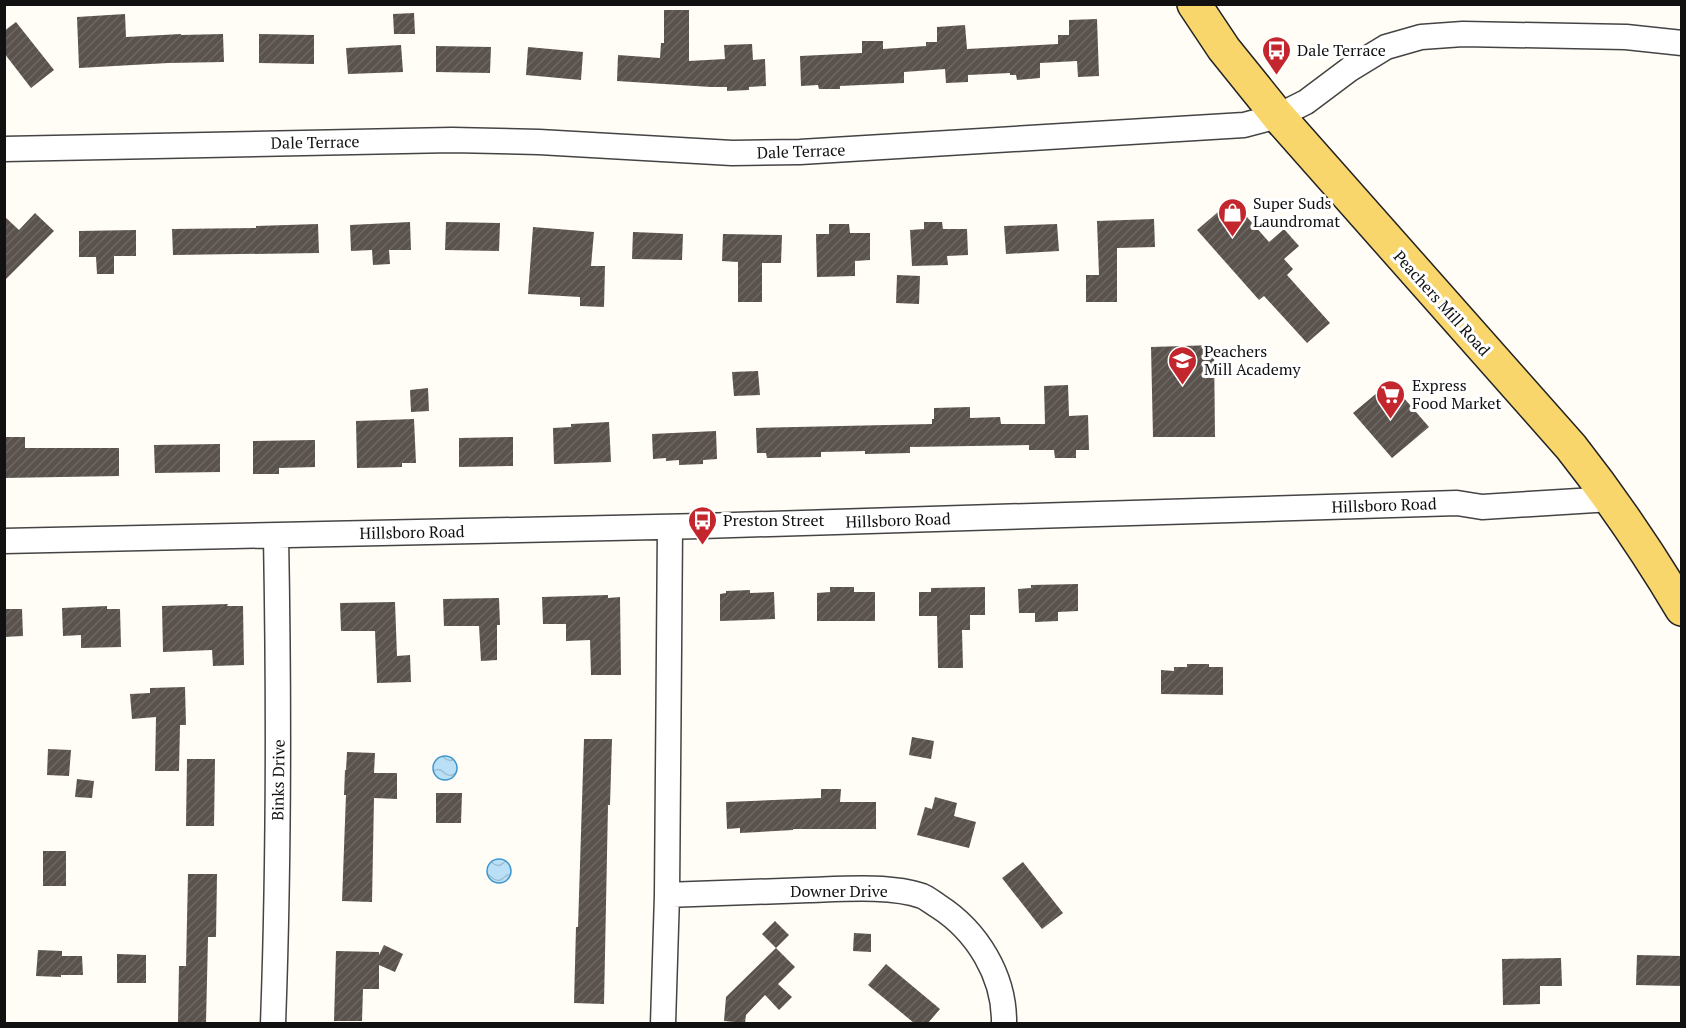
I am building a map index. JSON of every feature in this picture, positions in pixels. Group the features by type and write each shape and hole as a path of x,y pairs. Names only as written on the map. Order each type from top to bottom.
{"main road":[{"name":"Peachers Mill Road","path":"1194,4 1224,49 1278,116 1571,447 1656,564 1682,609"}],"street":[{"name":"Dale Terrace","path":"4,149 452,140 539,141 732,153 801,152 1244,125 1278,116 1306,102 1350,69 1386,47 1421,37 1463,34 1614,37 1682,43"},
{"name":"Hillsboro Road","path":"4,541 670,527 1457,503 1482,507 1611,499"},
{"path":"663,1023 667,895 670,527"},
{"name":"Binks Drive","path":"273,1023 279,744 276,536"},
{"name":"Downer Drive","path":"667,895 863,888 922,896 963,924 993,968 1000,988 1004,1023"}],"water":[{"path":"445,756 453,760 457,768 453,776 445,780 437,776 433,768 437,760"},
{"path":"499,859 504,860 510,866 510,876 504,882 499,883 494,882 488,876 487,871 488,866 494,860"}],"building":[{"path":"664,10 689,10 689,61 725,59 724,45 752,44 753,60 765,59 766,86 749,87 749,90 727,91 727,87 617,81 618,55 660,58 661,43 664,43"},
{"path":"414,13 415,34 394,34 393,14"},
{"path":"125,14 126,37 223,34 224,62 79,68 77,17"},
{"path":"1097,19 1099,76 1078,77 1077,61 1040,63 1040,78 1017,80 1016,75 1010,75 1010,73 968,75 968,82 946,83 945,69 904,72 904,83 840,86 840,89 819,89 818,85 801,86 800,56 862,53 862,41 883,41 883,49 926,46 926,42 937,42 937,27 965,25 967,49 1058,44 1058,35 1069,35 1069,20"},
{"path":"16,22 54,70 31,88 4,53 4,31"},
{"path":"259,34 314,35 314,64 259,63"},
{"path":"401,45 403,72 348,74 346,48"},
{"path":"436,46 491,47 490,73 436,72"},
{"path":"528,47 583,52 581,80 526,75"},
{"path":"1232,200 1269,242 1284,229 1299,246 1284,259 1293,269 1287,275 1330,323 1307,343 1264,296 1259,300 1197,230"},
{"path":"35,213 54,231 4,281 4,216 19,230"},
{"path":"1154,219 1155,247 1117,248 1117,302 1086,302 1086,275 1099,275 1097,221"},
{"path":"410,222 411,250 389,250 390,264 373,265 372,250 351,251 350,225"},
{"path":"446,222 500,223 499,251 445,250"},
{"path":"924,222 942,222 943,229 967,229 968,255 947,256 948,265 912,266 910,230 924,229"},
{"path":"318,224 319,253 173,255 172,229 256,228 256,226"},
{"path":"829,224 849,224 850,233 870,233 870,260 855,261 855,276 817,277 816,234 829,234"},
{"path":"1057,224 1059,251 1006,254 1004,226"},
{"path":"533,227 594,232 591,266 605,266 604,307 580,306 580,297 528,294"},
{"path":"136,230 136,256 114,256 114,274 97,274 96,257 79,257 79,231"},
{"path":"633,232 683,234 682,260 632,259"},
{"path":"723,234 782,235 781,263 762,263 762,302 738,302 738,262 722,261"},
{"path":"897,275 920,276 919,304 896,303"},
{"name":"Peachers Mill Academy","path":"1214,345 1215,437 1153,437 1151,347"},
{"path":"758,371 760,395 734,396 732,372"},
{"name":"Express Food Market","path":"1390,382 1429,427 1392,458 1353,413"},
{"path":"1068,385 1069,416 1088,415 1089,450 1076,450 1076,458 1055,458 1054,450 1029,450 1029,445 910,447 910,453 821,452 821,457 767,458 766,453 757,453 756,428 932,424 934,408 970,407 970,418 1000,417 1001,424 1045,424 1044,386"},
{"path":"428,388 429,411 411,412 410,390"},
{"path":"414,419 416,463 402,463 402,467 357,468 356,421"},
{"path":"609,422 611,462 554,464 553,428 571,427 571,424"},
{"path":"716,431 717,459 703,460 703,464 679,465 679,460 653,459 652,434"},
{"path":"4,437 25,437 25,448 119,448 119,476 4,478"},
{"path":"513,437 513,466 459,467 459,438"},
{"path":"315,440 315,467 279,468 279,474 253,474 253,441"},
{"path":"220,444 220,472 155,473 154,445"},
{"path":"1078,584 1078,611 1058,612 1058,621 1035,622 1035,613 1019,613 1018,589 1031,588 1031,585"},
{"path":"830,587 854,587 854,592 875,592 875,621 817,621 817,593 830,592"},
{"path":"985,587 985,615 970,615 970,630 962,630 963,668 938,668 937,616 919,616 919,592 931,592 931,588"},
{"path":"750,590 750,593 774,592 775,619 720,621 720,594 726,591"},
{"path":"608,595 608,598 620,597 621,675 591,675 590,640 566,641 566,624 543,624 542,597"},
{"path":"499,598 500,625 497,625 497,660 481,661 479,626 444,626 443,599"},
{"path":"395,602 397,656 410,655 411,682 377,683 375,631 341,631 340,603"},
{"path":"228,604 227,606 243,606 244,665 213,666 212,650 163,652 162,606"},
{"path":"107,606 107,609 120,609 121,647 81,648 81,635 63,636 62,608"},
{"path":"4,609 22,609 23,636 4,637"},
{"path":"1187,664 1209,664 1209,667 1223,667 1223,695 1161,694 1161,670 1174,671 1174,667 1187,667"},
{"path":"185,687 186,725 180,725 179,771 155,771 156,717 132,719 130,694 150,693 150,688"},
{"path":"912,737 934,741 931,759 909,755"},
{"path":"584,739 612,739 610,805 608,805 604,1004 574,1003"},
{"path":"48,749 71,750 69,776 47,775"},
{"path":"347,752 375,753 374,773 397,773 397,799 374,798 372,902 342,901"},
{"path":"187,759 215,759 214,826 186,826"},
{"path":"77,779 94,781 92,798 75,797"},
{"path":"821,789 841,789 840,802 876,802 876,829 793,829 740,833 740,828 727,829 726,802 821,798"},
{"path":"436,793 462,793 461,823 436,823"},
{"path":"935,797 957,803 954,816 976,822 969,848 917,835 925,807 932,809"},
{"path":"43,851 66,851 66,886 43,886"},
{"path":"1023,862 1063,913 1042,929 1002,878"},
{"path":"188,874 217,874 216,937 208,937 206,1023 178,1023 179,966 186,966"},
{"path":"775,921 789,935 776,948 762,934"},
{"path":"854,933 871,934 871,952 853,951"},
{"path":"384,945 403,954 395,972 379,965 379,989 363,989 362,1021 334,1021 336,951 379,952 379,955"},
{"path":"776,948 795,967 778,984 792,997 779,1010 765,995 746,1015 745,1023 724,1021 726,997"},
{"path":"38,950 62,951 62,956 82,956 83,975 36,976"},
{"path":"117,954 146,955 146,983 117,983"},
{"path":"1637,955 1682,956 1682,986 1636,985"},
{"path":"1561,958 1562,986 1540,986 1540,1004 1503,1005 1502,959"},
{"path":"886,964 940,1009 928,1023 914,1023 868,985"}],"place":[{"name":"Dale Terrace","path":"1276,76"},
{"name":"Super Suds Laundromat","path":"1232,238"},
{"name":"Peachers Mill Academy","path":"1183,386"},
{"name":"Express Food Market","path":"1391,420"},
{"name":"Preston Street","path":"702,546"}]}
